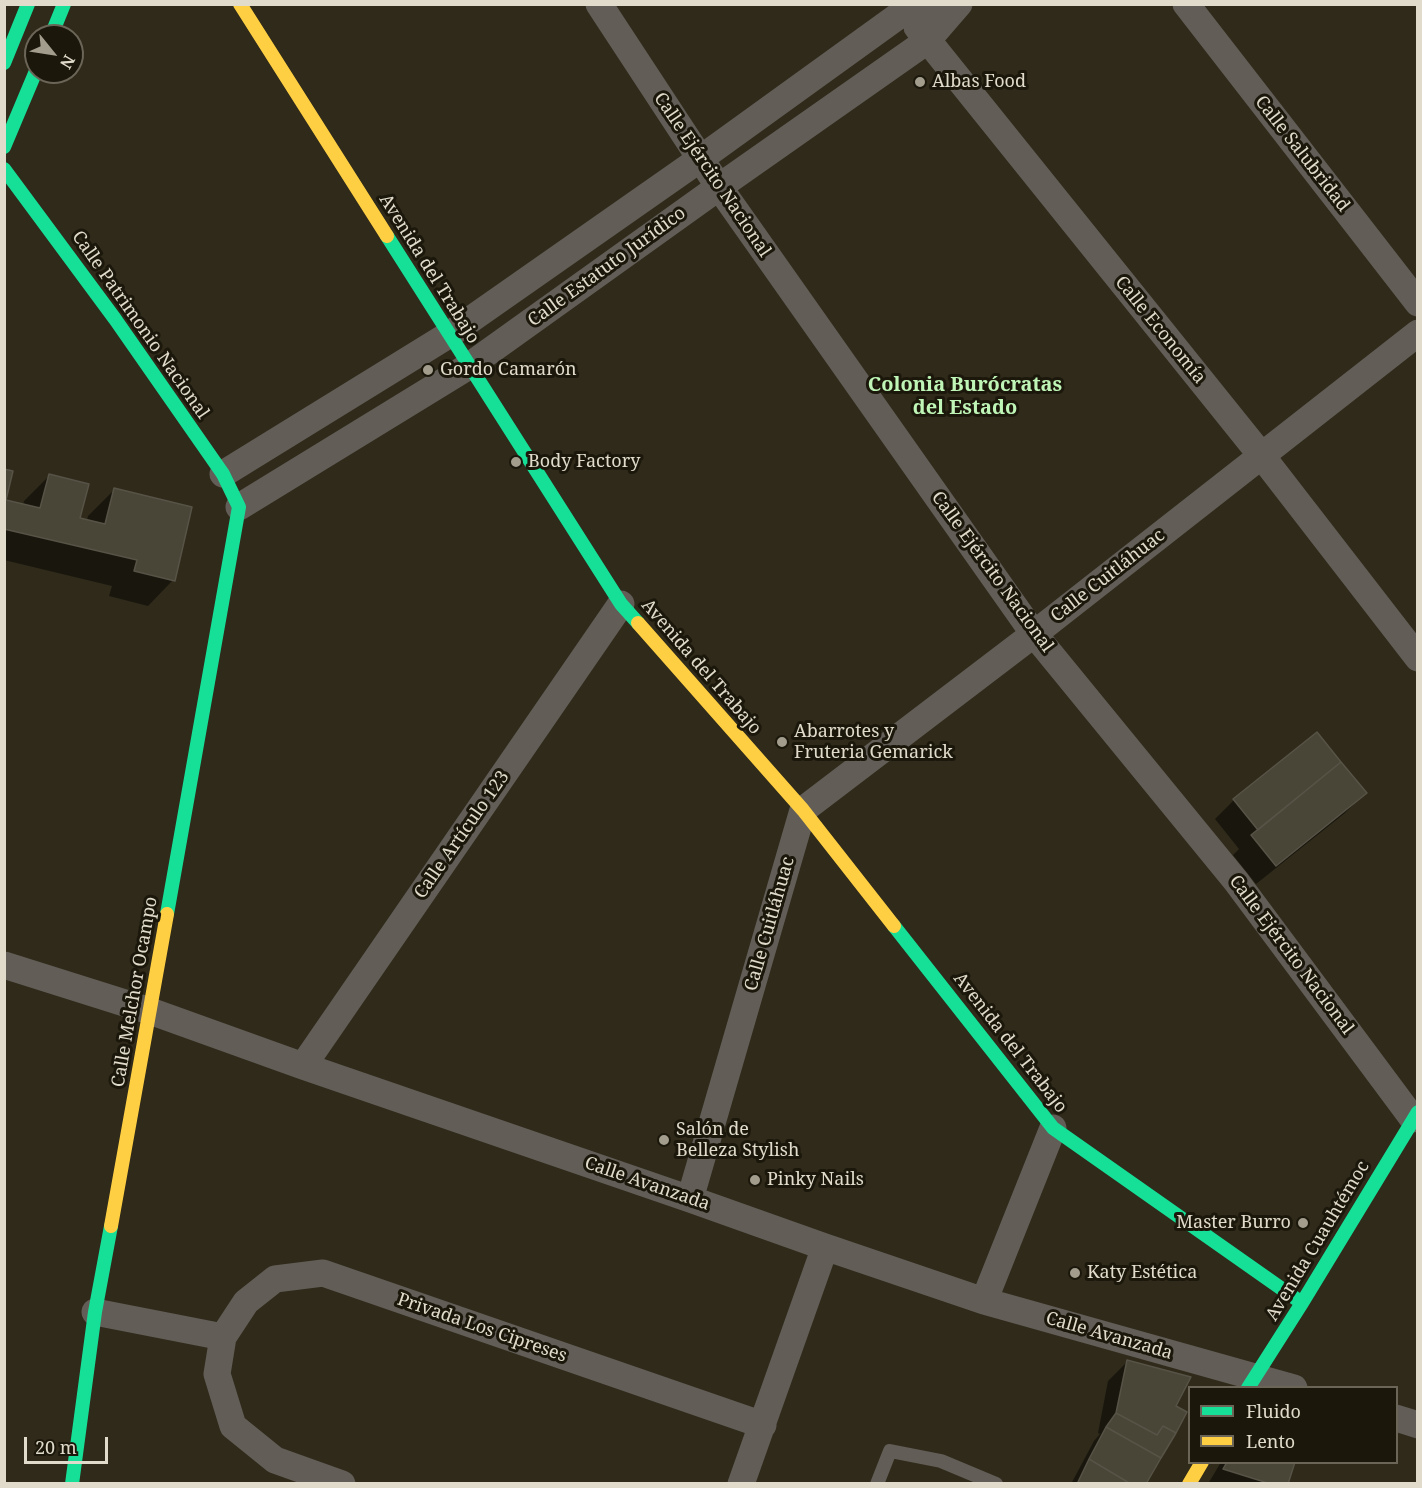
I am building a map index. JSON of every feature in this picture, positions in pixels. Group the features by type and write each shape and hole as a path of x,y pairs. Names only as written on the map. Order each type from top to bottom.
{"street":[{"path":"4,63 28,4"},
{"path":"56,24 64,4"},
{"name":"Avenida del Trabajo","path":"240,4 621,604 803,810 1053,1128 1302,1303"},
{"name":"Calle Ejército Nacional","path":"599,4 719,188 1034,634 1236,881 1415,1116"},
{"name":"Calle Estatuto Jurídico","path":"223,474 450,334 700,159 902,8 935,4"},
{"name":"Calle Estatuto Jurídico","path":"239,507 469,366 927,41 959,4"},
{"name":"Calle Salubridad","path":"1186,4 1418,303"},
{"name":"Calle Economía","path":"902,8 1261,455 1418,658"},
{"path":"4,147 31,84"},
{"name":"Calle Patrimonio Nacional","path":"4,169 116,319 223,474 239,507"},
{"name":"Calle Cuitláhuac","path":"690,1198 803,810 1034,634 1418,333"},
{"name":"Calle Melchor Ocampo","path":"72,1484 95,1312 239,507"},
{"name":"Calle Artículo 123","path":"303,1066 621,604"},
{"name":"Calle Avanzada","path":"4,965 150,1011 984,1301 1251,1382 1280,1386"},
{"name":"Avenida Cuauhtémoc","path":"1251,1382 1302,1303 1415,1116"},
{"path":"984,1301 1053,1128"},
{"path":"741,1484 825,1247"},
{"name":"Privada Los Cipreses","path":"342,1484 275,1460 233,1426 217,1374 223,1337 246,1302 275,1279 323,1273 763,1425"},
{"path":"95,1312 223,1337"},
{"path":"1398,1419 1418,1425"},
{"path":"1189,1484 1201,1464"}],"lane":[{"path":"877,1484 890,1450 940,1461 996,1484"}],"building":[{"path":"4,469 13,471 6,500 40,508 49,474 89,484 80,518 105,524 114,488 192,507 175,581 134,571 137,560 4,529"},
{"path":"1317,732 1341,762 1258,830 1233,799"},
{"path":"1341,762 1367,793 1276,866 1251,835"},
{"path":"1127,1360 1191,1377 1176,1406 1187,1412 1176,1433 1163,1426 1157,1435 1116,1413"},
{"path":"1116,1413 1157,1435 1163,1426 1176,1433 1161,1458 1106,1427"},
{"path":"1106,1427 1161,1458 1146,1484 1131,1484 1089,1459"},
{"path":"1089,1459 1131,1484 1077,1484"},
{"path":"1226,1464 1294,1464 1288,1484 1271,1484 1223,1469"}],"traffic: fast":[{"path":"4,63 28,4"},
{"path":"56,24 64,4"},
{"path":"4,147 31,84"},
{"path":"4,169 115,319 223,474 239,507 167,914"},
{"path":"387,236 621,604 638,623"},
{"path":"894,926 1053,1128 1302,1303"},
{"path":"1249,1386 1418,1112"},
{"path":"72,1484 95,1312 111,1226"}],"traffic: slow":[{"path":"240,4 387,236"},
{"path":"638,623 803,810 894,926"},
{"path":"111,1226 167,914"},
{"path":"1189,1484 1201,1464"}],"place":[{"name":"Albas Food","path":"920,82"},
{"name":"Gordo Camarón","path":"428,370"},
{"name":"Body Factory","path":"516,462"},
{"name":"Abarrotes y Fruteria Gemarick","path":"782,742"},
{"name":"Salón de Belleza Stylish","path":"664,1140"},
{"name":"Pinky Nails","path":"755,1180"},
{"name":"Master Burro","path":"1303,1223"},
{"name":"Katy Estética","path":"1075,1273"}],"district":[{"name":"Colonia Burócratas del Estado","path":"965,396"}]}
